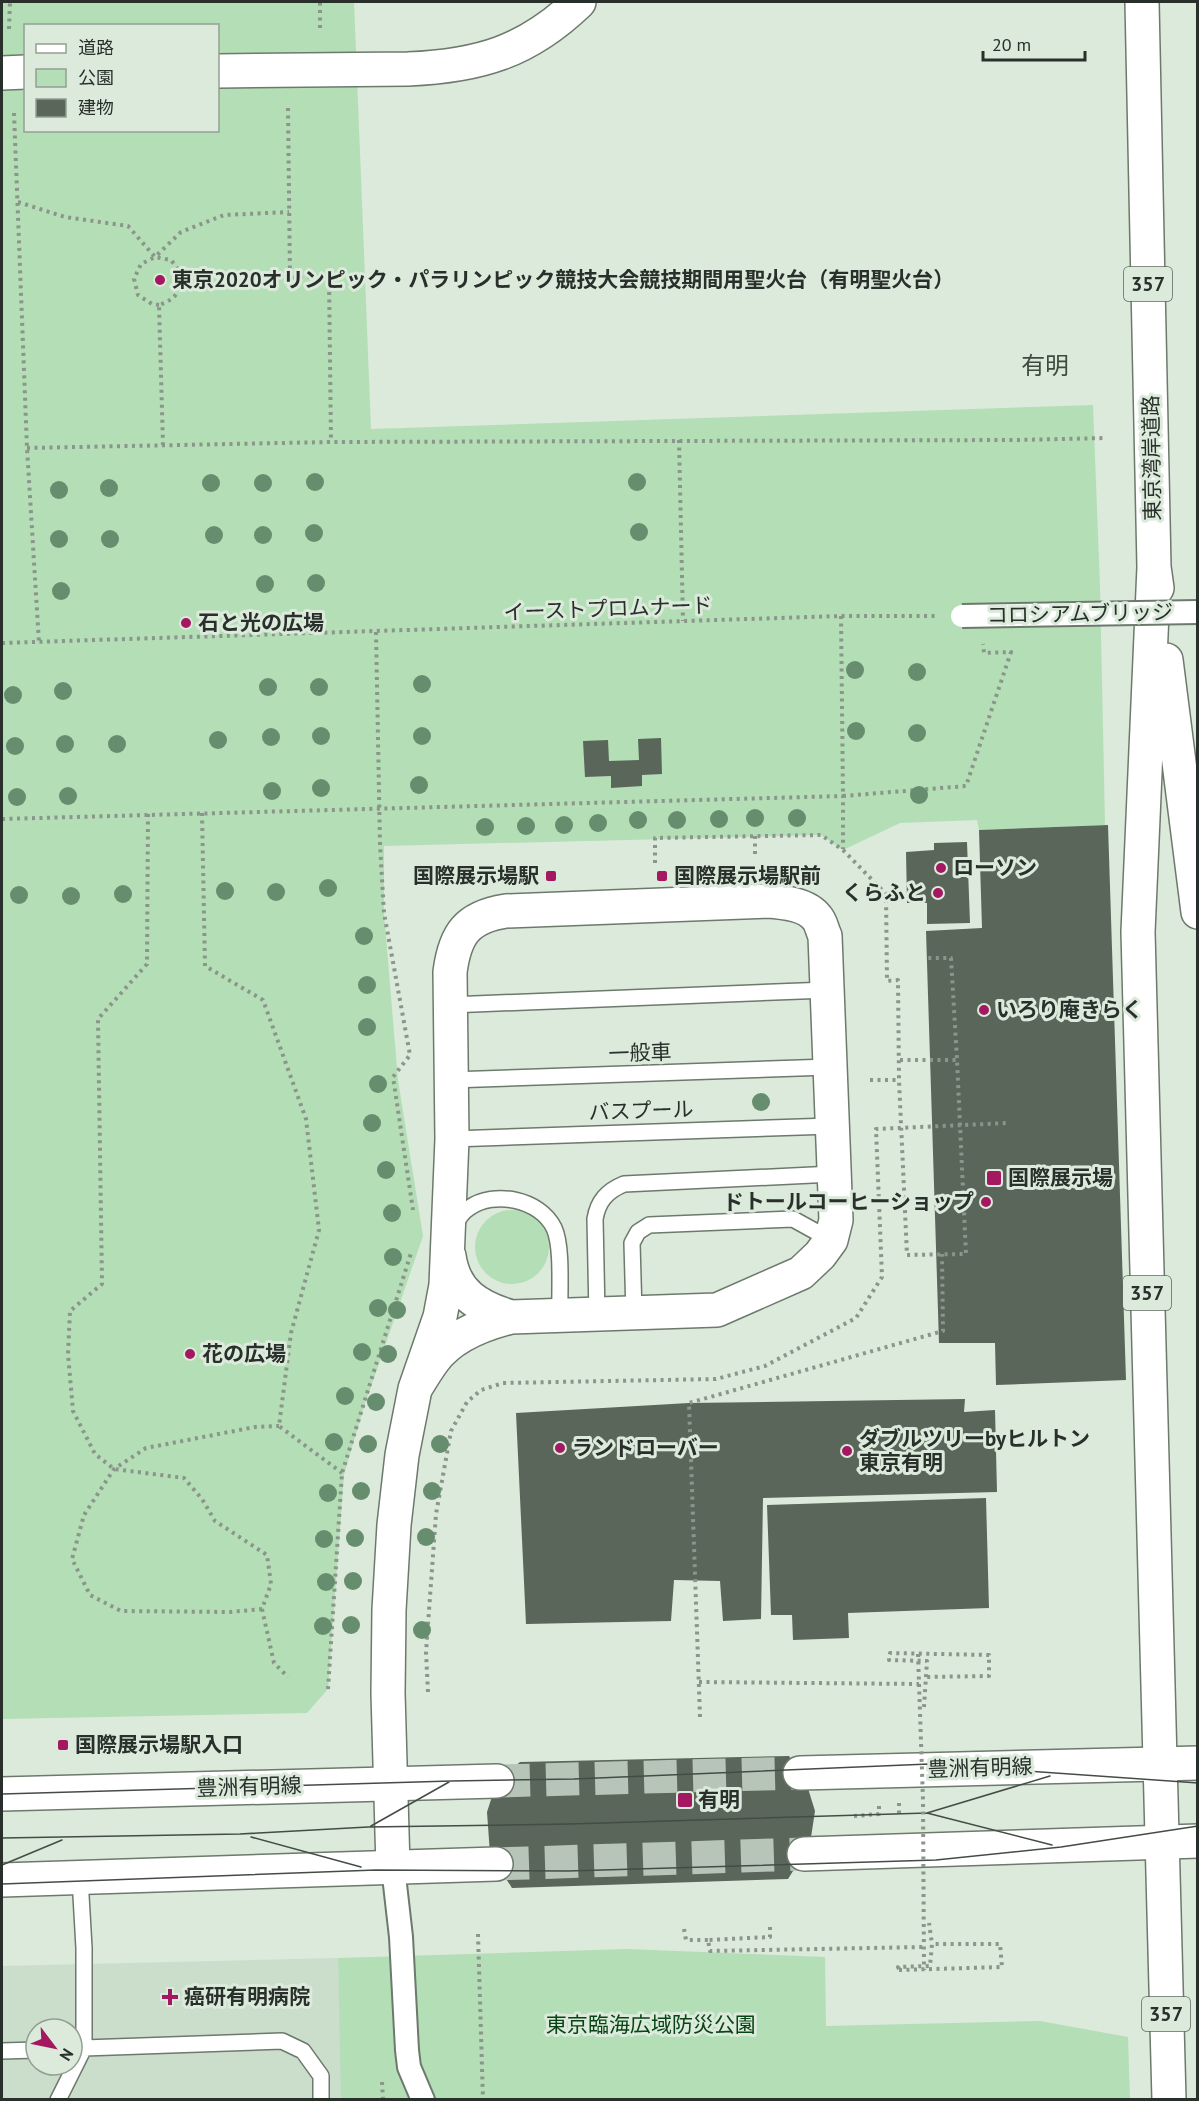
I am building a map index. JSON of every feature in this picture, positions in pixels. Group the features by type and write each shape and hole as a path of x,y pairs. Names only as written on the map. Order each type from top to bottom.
{"main road":[{"path":"219,71 440,68 484,60 542,33 579,2"},
{"name":"東京湾岸道路","path":"1142,2 1155,567 1197,912"},
{"path":"2,73 24,72"},
{"name":"357","path":"1155,567 1138,932 1156,1655 1162,1763 1175,1842 1164,1929 1169,2100"},
{"path":"393,1867 388,1693 394,1525 402,1455 415,1389 440,1317 446,1285 452,1139 450,1005 452,953 467,926 490,913 506,911 784,902 801,907 817,916 825,936 836,1220 831,1240 820,1255 801,1273 717,1310 511,1317 491,1322 457,1339 435,1359 415,1389"},
{"path":"448,1246 454,1276 470,1298 482,1306 511,1317"},
{"name":"豊洲有明線","path":"800,1773 1197,1763"},
{"name":"豊洲有明線","path":"2,1794 497,1781"},
{"path":"804,1854 1175,1842"},
{"path":"2,1880 496,1864"}],"street":[{"name":"コロシアムブリッジ","path":"963,616 1197,612"},
{"path":"393,1867 401,1937 409,2067 423,2100"}],"lane":[{"path":"450,1005 827,990"},
{"name":"一般車","path":"451,1080 830,1067"},
{"name":"バスプール","path":"452,1139 831,1126"},
{"path":"597,1315 595,1220 597,1208 604,1196 614,1188 624,1184 833,1174"},
{"path":"448,1246 454,1226 460,1216 480,1202 500,1199 516,1200 532,1206 545,1215 554,1228 557,1241 560,1316"},
{"path":"634,1314 632,1243 638,1232 650,1226 793,1219 831,1240"},
{"path":"80,1878 84,1948 80,2017"},
{"path":"84,2049 282,2041 303,2051 321,2076 321,2100"},
{"path":"2,2051 24,2050"},
{"path":"58,2100 67,2077"}],"path":[{"path":"9,29 10,2"},
{"path":"320,2 320,28"},
{"path":"288,108 290,278 329,276 331,441"},
{"path":"14,113 27,448 39,643"},
{"path":"18,202 64,217 128,226 155,257 171,260 182,273 181,288 173,300 159,305 152,304 138,295 134,279 141,264 155,257 181,232 224,215 289,212"},
{"path":"159,305 163,445"},
{"path":"27,448 331,441 1017,441 1106,438"},
{"path":"679,440 683,621"},
{"path":"841,616 843,850"},
{"name":"イーストプロムナード","path":"2,643 841,616 963,616"},
{"path":"376,632 384,913 410,1055 393,1077 414,1213"},
{"path":"2,819 843,796 966,786 1011,652 984,653"},
{"path":"202,813 205,966 263,1000 306,1119 319,1230 291,1333 279,1426"},
{"path":"148,814 147,964 98,1019 102,1284 70,1311 68,1354 73,1411 95,1454 114,1468 184,1478 202,1499 215,1521 267,1555 271,1584 262,1609 274,1663 288,1677"},
{"path":"755,835 755,854"},
{"path":"655,864 655,838 821,835 843,850 886,894 888,981 898,980 899,1080 907,1255 966,1254 951,958 927,958"},
{"path":"900,1060 957,1060"},
{"path":"870,1080 899,1080"},
{"path":"428,1692 426,1652 436,1514 451,1431 467,1402 481,1390 503,1383 716,1379 765,1366 856,1318 882,1276 876,1129 1008,1123"},
{"path":"328,1689 342,1473 413,1247"},
{"path":"700,1717 689,1403 943,1331 942,1254"},
{"path":"262,1609 230,1612 121,1611 90,1595 72,1559 84,1515 114,1468 146,1448 255,1427 279,1426 342,1473"},
{"path":"924,1707 927,1661 889,1660 890,1653 988,1655 989,1676 926,1677"},
{"path":"918,1654 923,1800 924,1970"},
{"path":"699,1682 919,1684"},
{"path":"899,1799 900,1817"},
{"path":"929,1923 932,1944 930,1966 898,1967 899,1970 1002,1967 1000,1944 932,1944"},
{"path":"684,1929 686,1940 708,1940 770,1937 770,1927"},
{"path":"478,1934 483,2100"},
{"path":"708,1940 710,1952 924,1947"}],"shaded area":[{"name":"癌研有明病院","path":"338,1958 342,2099 2,2099 2,1966"}],"green space":[{"path":"2,2 354,2 371,429 1093,405 1100,586 1105,825 979,830 977,820 900,823 843,850 821,835 384,846 384,913 398,1080 423,1236 365,1404 344,1474 328,1689 307,1713 2,1719"},
{"path":"512,1210 533,1216 543,1226 549,1247 543,1268 533,1278 512,1284 491,1278 481,1268 475,1247 481,1226 491,1216"},
{"name":"東京臨海広域防災公園","path":"627,1949 825,1957 826,2026 1040,2021 1128,2037 1130,2099 341,2099 338,1958"}],"building":[{"path":"661,738 662,774 642,775 642,786 611,788 611,776 585,777 583,741 608,740 609,761 639,760 638,739"},
{"path":"1108,825 1126,1380 996,1385 995,1343 939,1343 926,931 982,928 979,830"},
{"path":"967,842 970,923 927,924 927,903 907,903 906,852 934,850 934,843"},
{"path":"965,1399 964,1412 995,1410 997,1492 763,1498 761,1619 723,1621 720,1581 674,1580 671,1621 526,1624 516,1413 689,1403"},
{"path":"986,1498 989,1608 848,1613 849,1638 793,1640 792,1615 771,1615 767,1505"},
{"path":"789,1756 806,1782 815,1811 810,1844 788,1879 512,1888 490,1854 487,1812 497,1781 520,1762"}],"tunnel":[{"path":"497,1781 800,1773"},
{"path":"496,1864 804,1854"}],"tram line":[{"path":"2,1794 574,1779 929,1764 1198,1783"},
{"path":"2,1838 240,1834 368,1827 570,1824 927,1813 1050,1776"},
{"path":"371,1826 449,1782"},
{"path":"927,1813 1052,1845"},
{"path":"2,1884 376,1870 568,1871 936,1860 1061,1847 1198,1826"},
{"path":"251,1837 361,1867"},
{"path":"2,1865 62,1840"}],"place":[{"name":"東京2020オリンピック・パラリンピック競技大会競技期間用聖火台（有明聖火台）","path":"160,280"},
{"name":"石と光の広場","path":"186,623"},
{"name":"ローソン","path":"941,868"},
{"name":"国際展示場駅","path":"551,876"},
{"name":"国際展示場駅前","path":"662,876"},
{"name":"くらふと","path":"938,893"},
{"name":"いろり庵きらく","path":"984,1010"},
{"name":"国際展示場","path":"994,1178"},
{"name":"ドトールコーヒーショップ","path":"986,1202"},
{"name":"花の広場","path":"190,1354"},
{"name":"ランドローバー","path":"560,1448"},
{"name":"ダブルツリーbyヒルトン 東京有明","path":"847,1451"},
{"name":"国際展示場駅入口","path":"63,1745"},
{"name":"有明","path":"685,1800"},
{"name":"癌研有明病院","path":"170,1997"}],"district":[{"name":"有明","path":"1045,366"}]}
